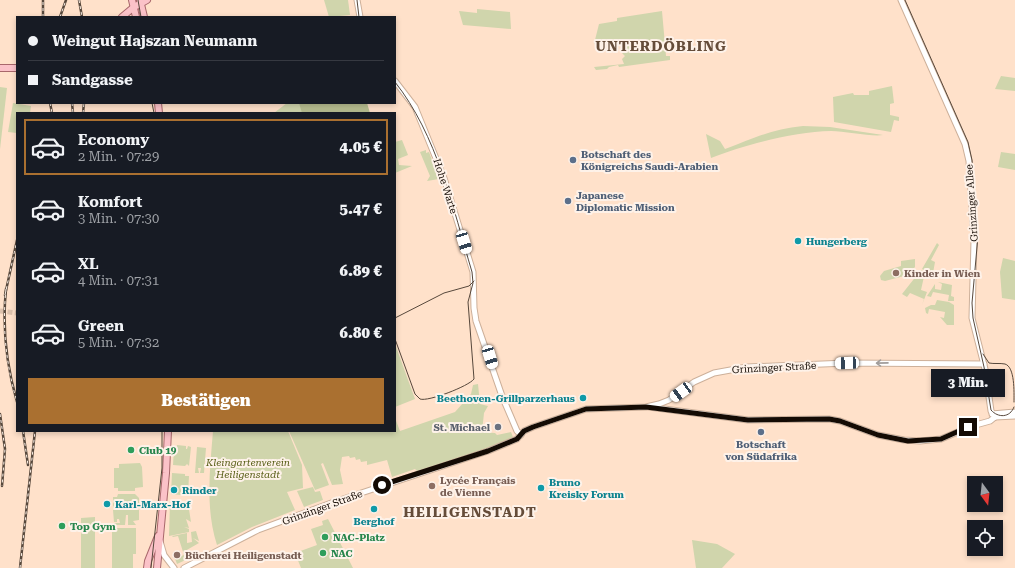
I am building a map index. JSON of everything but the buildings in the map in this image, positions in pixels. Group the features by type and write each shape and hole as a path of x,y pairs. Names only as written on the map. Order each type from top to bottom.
{"main road":[{"path":"123,16 133,3 148,0"},
{"path":"141,1 144,16"},
{"path":"133,3 136,16"},
{"path":"0,68 16,68"},
{"path":"157,568 166,473 168,432"},
{"path":"147,568 148,561 161,529"}],"street":[{"path":"358,0 360,16"},
{"name":"Grinzinger Allee","path":"901,0 965,144 969,161 974,241 972,318 984,364 994,415"},
{"name":"Hohe Warte","path":"396,82 415,107 444,178 473,272 474,308 476,321 503,400 517,431 521,435"},
{"name":"Grinzinger Straße","path":"184,568 258,530 334,502 488,451 517,439 533,427 586,409 646,407 669,400 705,376 737,368 847,363 984,364"},
{"path":"669,400 670,410"},
{"path":"646,407 748,420 829,419 840,421 878,435 908,441 941,439 968,427 987,421 994,415 1015,412"},
{"path":"994,415 1015,416"},
{"path":"160,541 164,555 174,568"}],"green space":[{"path":"324,0 348,0 350,15 329,16"},
{"path":"477,9 510,12 511,29 463,25 459,11 477,13"},
{"path":"662,11 666,56 670,56 670,60 619,67 618,65 607,69 596,70 594,67 624,64 622,59 625,56 622,53 620,40 594,44 599,24 617,21 617,18"},
{"path":"1001,76 1015,78 1015,91 995,89"},
{"path":"892,86 894,103 890,104 890,115 899,117 899,121 894,120 891,132 834,122 833,97 853,93 854,95 869,95 869,91"},
{"path":"0,87 7,88 0,149"},
{"path":"13,103 31,106 30,112 16,112 16,133 8,132"},
{"path":"286,104 310,104 314,112 275,112"},
{"path":"299,104 367,104 370,112 302,112"},
{"path":"803,126 830,127 883,135 831,131 786,136 739,148 711,158 706,134 720,141 725,149 772,132"},
{"path":"402,140 408,155 398,159 399,165 412,166 396,173 396,142"},
{"path":"426,150 426,153 429,152 439,179 427,181 430,176 420,152"},
{"path":"1001,152 1015,154 1015,170 998,167"},
{"path":"937,243 939,245 931,260 935,262 933,273 927,272 922,269"},
{"path":"1003,258 1015,261 1015,300 1002,298 1000,272"},
{"path":"915,259 915,267 908,275 885,281 881,280 880,276 884,271 901,266 901,261"},
{"path":"921,270 925,272 921,290 927,292 922,305 924,299 910,293 907,297 902,294"},
{"path":"938,282 952,285 951,296 954,297 954,301 948,301 949,295 933,292 931,297 927,296 935,284 935,289 941,290 942,284"},
{"path":"937,300 949,302 954,305 954,325 947,325 940,317 944,318 945,312 929,309 928,314 926,313 925,308 935,305"},
{"path":"396,347 415,399 396,407"},
{"path":"478,384 480,404 488,406 484,413 482,432 495,433 497,435 511,432 513,437 488,448 417,471 415,469 392,477 387,460 367,465 367,461 361,462 360,459 356,460 355,457 342,457 340,470 343,484 332,485 323,463 321,464 329,485 315,490 289,432 396,432 396,421 400,431 455,412 471,394 473,385"},
{"name":"Kleingartenverein Heiligenstadt","path":"213,432 288,432 302,465 303,488 287,492 295,510 252,527 217,545 211,517 209,488"},
{"path":"177,445 186,446 186,449 188,446 191,447 189,466 187,464 185,466 173,465 174,448 177,448"},
{"path":"197,447 206,448 204,473 200,473 201,468 198,468 199,473 195,473"},
{"path":"140,463 142,467 143,487 135,488 135,491 118,491 118,488 114,488 114,468 119,468 119,464"},
{"path":"172,473 185,474 185,476 189,476 188,495 183,492 181,495 171,494"},
{"path":"313,487 315,492 320,491 323,500 304,507 297,491"},
{"path":"118,494 135,494 139,498 139,508 133,508 133,510 139,510 139,520 133,521 136,525 128,525 128,515 126,515 125,525 114,525 114,523 120,523 119,519 117,519 117,522 114,522 113,510 121,510 120,508 113,508 113,497 117,497"},
{"path":"170,502 183,502 183,505 185,502 188,503 191,522 186,519 189,528 184,527 189,529 189,532 169,536"},
{"path":"95,517 95,568 81,568 81,518"},
{"name":"NAC-Platz","path":"328,519 353,568 301,568 295,553 317,545 311,529 323,525 322,521"},
{"path":"112,528 136,528 136,554 133,554 133,568 112,568"},
{"path":"196,531 199,541 193,538 199,543 185,551 187,555 191,554 188,557 192,557 177,564 174,556 176,558 184,555 178,536 172,536 187,533 187,543 192,542 191,532"},
{"path":"692,540 717,544 735,554 722,568 696,568"}],"tunnel":[{"path":"0,311 16,313"}],"tram line":[{"path":"138,0 141,16"},
{"path":"357,0 359,16"},
{"path":"905,0 968,142 972,160 978,236 972,303 973,318 984,367 991,410 994,413 1004,416 1010,413 1014,407"},
{"path":"396,83 410,103 433,149 450,198 472,272 473,283 468,302 474,379 465,386 448,393 431,398 420,399 415,394 396,342"},
{"path":"152,104 154,112"},
{"path":"396,317 444,293 469,286 474,281"},
{"path":"983,354 989,363 1005,364 1011,370 1014,402"},
{"path":"151,568 162,468 162,432"}],"railway":[{"path":"43,0 43,16"},
{"path":"60,16 66,0"},
{"path":"79,0 82,16"},
{"path":"50,104 52,112"},
{"path":"72,104 73,112"},
{"path":"83,112 84,104"},
{"path":"5,295 16,245"},
{"path":"6,289 4,318 6,346 10,374 16,398"},
{"path":"0,414 5,449 2,486"},
{"path":"23,432 28,465"},
{"path":"20,568 35,432"}],"place":[{"name":"Botschaft des Königreichs Saudi-Arabien","path":"573,160"},
{"name":"Japanese Diplomatic Mission","path":"568,201"},
{"name":"Hungerberg","path":"798,241"},
{"name":"Kinder in Wien","path":"896,273"},
{"name":"Beethoven-Grillparzerhaus","path":"583,398"},
{"name":"St. Michael","path":"498,427"},
{"name":"Botschaft von Südafrika","path":"761,432"},
{"name":"Club 19","path":"131,450"},
{"name":"Lycée Français de Vienne","path":"432,486"},
{"name":"Bruno Kreisky Forum","path":"541,488"},
{"name":"Rinder","path":"174,490"},
{"name":"Karl-Marx-Hof","path":"107,504"},
{"name":"Berghof","path":"374,509"},
{"name":"Top Gym","path":"62,526"},
{"name":"NAC-Platz","path":"325,537"},
{"name":"NAC","path":"323,553"},
{"name":"Bücherei Heiligenstadt","path":"177,555"}],"district":[{"name":"UNTERDÖBLING","path":"661,46"},
{"name":"HEILIGENSTADT","path":"470,512"}],"route":[{"path":"382,485 488,451 519,438 524,431 533,427 586,409 646,407 670,410 673,412 748,420 819,418 848,423 878,435 908,441 941,439 968,427"}]}
